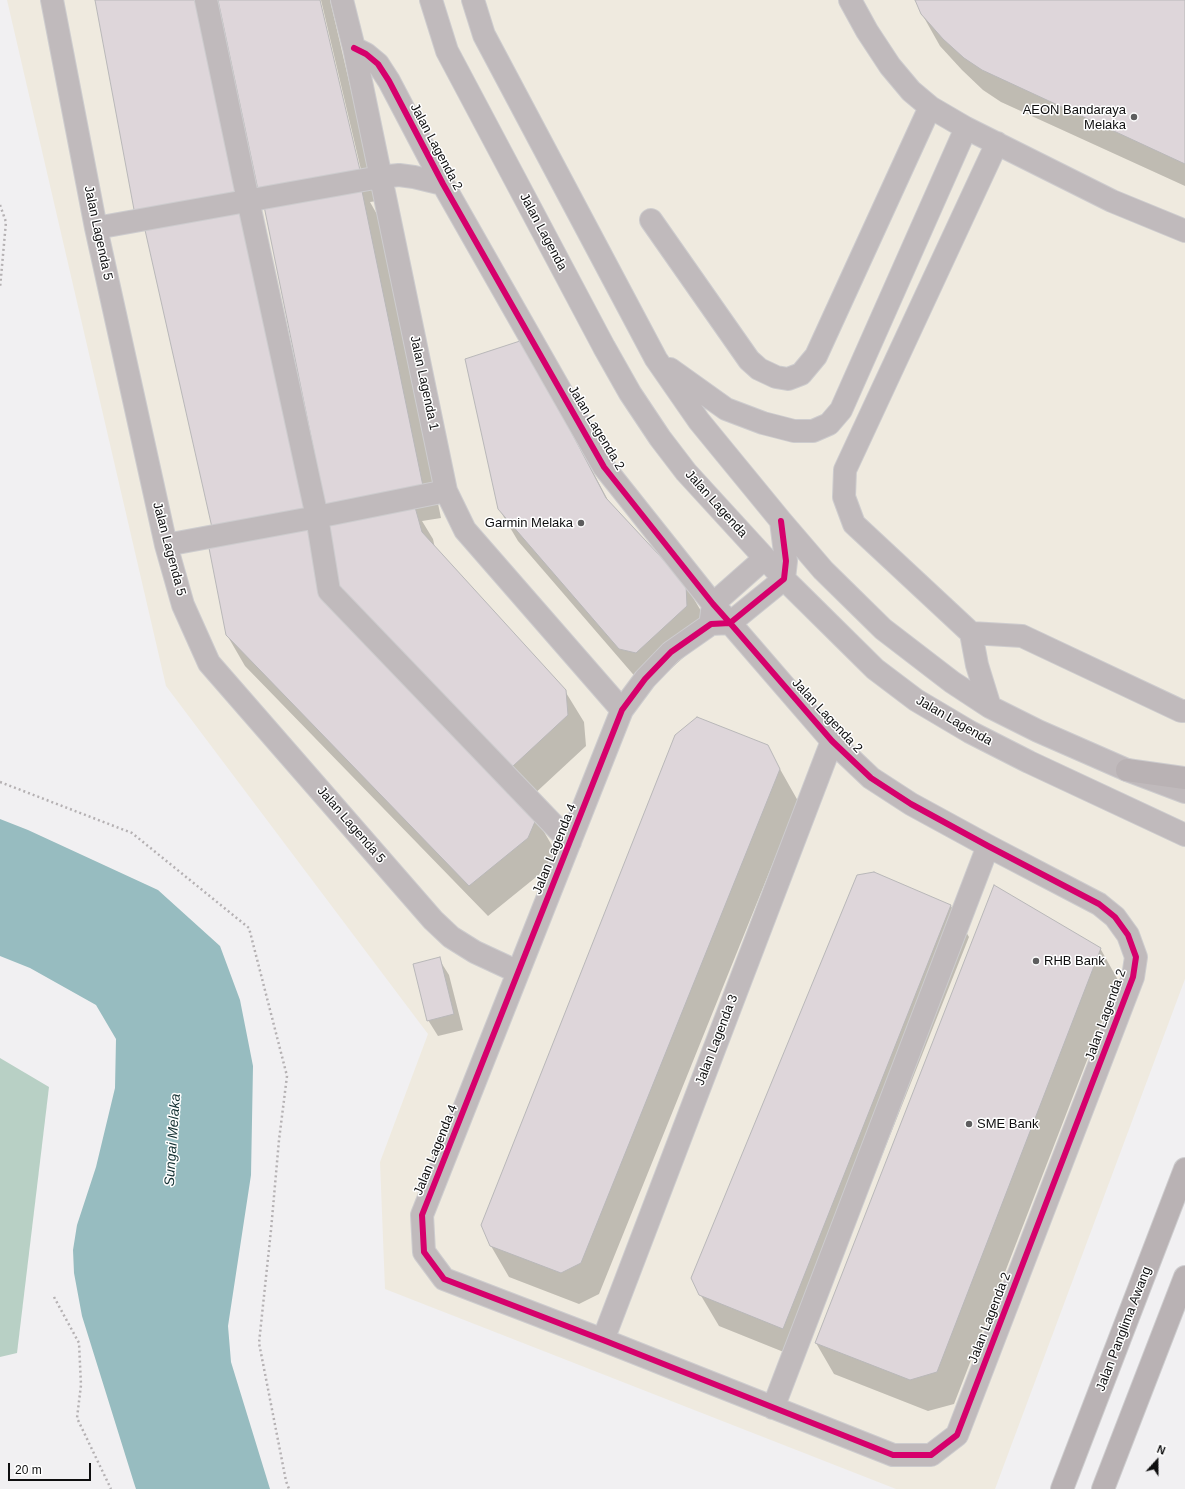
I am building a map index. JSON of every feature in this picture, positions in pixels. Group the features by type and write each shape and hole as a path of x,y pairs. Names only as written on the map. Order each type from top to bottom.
{"main road":[{"path":"1127,770 1185,778"},
{"name":"Jalan Panglima Awang","path":"1062,1489 1185,1169"},
{"path":"1103,1489 1185,1277"}],"street":[{"name":"Jalan Lagenda 5","path":"52,0 96,228 166,545 183,605 209,663 433,920 451,937 475,952 518,972"},
{"path":"206,0 317,517 330,591 570,842"},
{"name":"Jalan Lagenda 1","path":"342,0 354,48 446,491 465,530 622,710"},
{"name":"Jalan Lagenda","path":"431,0 447,51 630,393 660,438 686,472 778,566 875,669 916,700 970,732 1029,762 1185,834"},
{"path":"473,0 484,35 656,359 699,421 781,521 824,570 884,629 952,682 990,706 1038,731 1127,770 1185,792"},
{"path":"850,0 890,66 911,91 930,107 966,128 1112,201 1185,231"},
{"name":"Jalan Lagenda 2","path":"354,48 366,54 378,64 386,75 443,184 604,467 718,617 832,741 871,778 911,804 1100,904 1115,917 1128,935 1136,957 1133,977 957,1434 931,1455 893,1455 773,1408"},
{"path":"651,220 749,360 758,369 776,378 788,379 801,374 816,356 930,107"},
{"path":"656,359 726,409 763,423 794,431 813,431 829,424 841,410 966,128"},
{"path":"990,706 977,664 971,633 854,524 844,497 845,470 997,143"},
{"name":"Jalan Lagenda 2","path":"96,228 380,177 399,175 443,184"},
{"path":"166,545 446,491"},
{"path":"781,521 778,566 807,564 824,570"},
{"name":"Jalan Lagenda 4","path":"603,1340 444,1280 424,1252 422,1215 622,710 646,679 671,652 718,617 778,566"},
{"path":"971,633 1022,636 1181,712 1185,711"},
{"name":"Jalan Lagenda 3","path":"603,1340 832,741"},
{"path":"603,1340 773,1408 988,846"}],"path":[{"path":"0,205 6,222 0,288"},
{"path":"0,782 132,833 249,928 288,1076 279,1140 272,1230 259,1343 286,1481 289,1489"},
{"path":"54,1297 79,1343 81,1385 77,1418 111,1489"}],"shaded area":[{"path":"7,0 1185,0 1185,979 995,1489 896,1489 385,1289 380,1162 428,1034 166,686"}],"green space":[{"path":"0,1058 49,1087 17,1353 0,1357"}],"water":[{"name":"Sungai Melaka","path":"0,819 28,830 158,890 220,946 240,1000 253,1066 251,1175 228,1326 231,1362 270,1489 136,1489 82,1316 74,1273 73,1250 77,1225 96,1167 115,1088 116,1039 96,1005 30,968 0,956"}],"building":[{"path":"95,0 196,0 237,194 135,215"},
{"path":"218,0 320,0 360,170 258,190"},
{"name":"AEON Bandaraya Melaka","path":"915,0 1185,0 1185,164 982,70 964,58 943,39 921,14"},
{"path":"361,186 423,486 325,506 264,206"},
{"path":"244,208 312,510 213,532 145,230"},
{"path":"523,340 606,498 686,584 687,606 636,653 619,649 498,509 465,359"},
{"path":"415,507 422,532 566,690 568,715 512,767 336,589 322,521"},
{"path":"307,523 320,590 537,817 528,838 469,886 226,635 208,543"},
{"path":"697,717 768,745 780,769 581,1263 561,1273 490,1246 481,1225 675,735"},
{"path":"874,872 951,905 783,1329 699,1295 691,1278 857,875"},
{"path":"994,885 1101,948 937,1372 910,1380 815,1343"},
{"path":"440,957 454,1014 427,1021 413,964"}],"cycle path":[{"path":"354,48 366,54 378,64 389,81 443,184 604,467 713,604 730,623 832,741 871,778 911,804 1099,904 1115,917 1128,935 1136,957 1133,977 957,1435 931,1455 893,1455 603,1340 444,1279 424,1252 422,1215 622,710 645,679 671,652 711,624 730,623 784,579 786,561 781,521"}],"place":[{"name":"AEON Bandaraya Melaka","path":"1134,117"},
{"name":"Garmin Melaka","path":"581,523"},
{"name":"RHB Bank","path":"1036,961"},
{"name":"SME Bank","path":"969,1124"}]}
